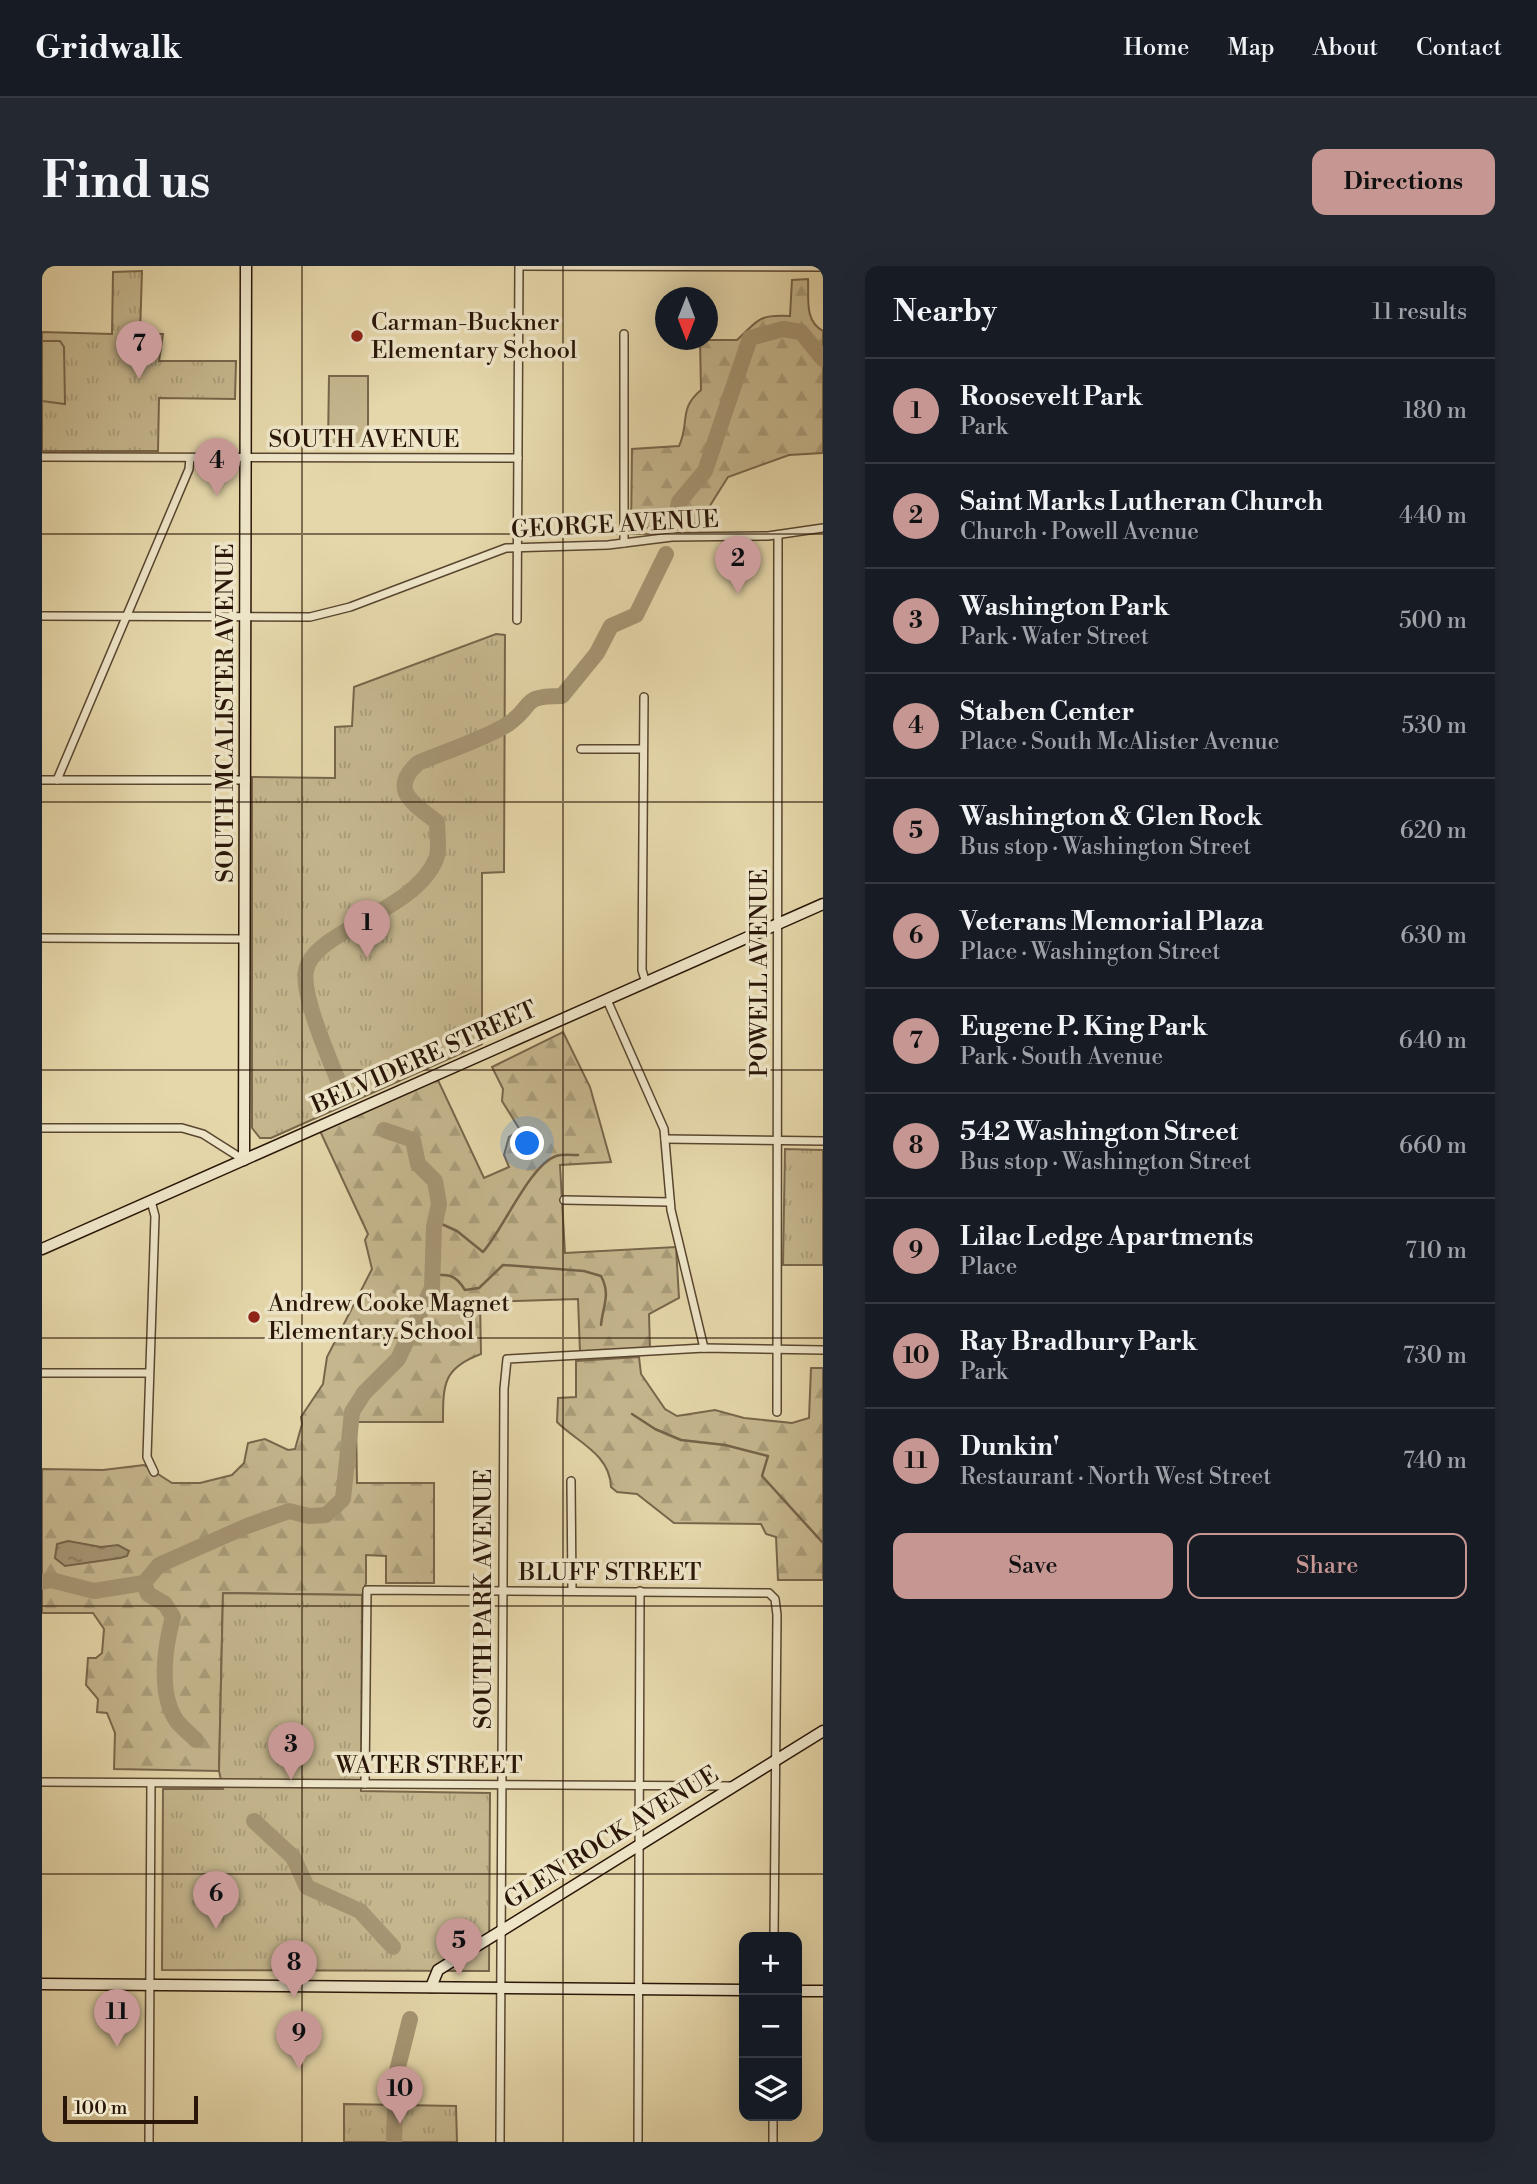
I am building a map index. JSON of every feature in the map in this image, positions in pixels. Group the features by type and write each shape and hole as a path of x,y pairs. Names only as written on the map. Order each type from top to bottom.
{"main road":[{"name":"SOUTH MCALISTER AVENUE","path":"244,1160 246,266"},
{"name":"BELVIDERE STREET","path":"42,1249 823,904"},
{"name":"GLEN ROCK AVENUE","path":"431,1987 438,1970 823,1731"},
{"path":"42,1984 739,1990"},
{"path":"802,1991 823,1991"}],"street":[{"path":"517,620 521,266 823,267"},
{"path":"624,334 624,543"},
{"name":"SOUTH AVENUE","path":"42,457 519,458"},
{"path":"57,780 189,469 190,458"},
{"name":"GEORGE AVENUE","path":"42,616 327,615 500,549 518,546 624,543 672,537 778,535 823,528"},
{"name":"POWELL AVENUE","path":"777,1412 778,535"},
{"path":"643,697 642,970 646,983"},
{"path":"581,749 643,749"},
{"path":"42,780 246,780"},
{"path":"42,938 245,939"},
{"path":"607,1000 664,1129 670,1202 704,1348 823,1349"},
{"path":"42,1128 182,1128 203,1134 244,1160"},
{"path":"665,1139 823,1141"},
{"path":"564,1200 670,1202"},
{"path":"151,1201 155,1216 147,1457 154,1472"},
{"name":"SOUTH PARK AVENUE","path":"500,2142 505,1364 507,1359 528,1355 704,1348"},
{"path":"42,1373 149,1373"},
{"path":"571,1481 572,1590"},
{"name":"BLUFF STREET","path":"365,1784 367,1590 769,1592 775,1598 777,1615 775,1759"},
{"path":"638,2142 640,1591"},
{"path":"774,1932 775,1759"},
{"name":"WATER STREET","path":"42,1782 732,1786"},
{"path":"149,2142 152,1985 151,1783"},
{"path":"773,2121 773,2142"}],"green space":[{"path":"142,271 140,334 163,334 159,361 236,361 235,399 159,398 158,451 42,451 42,332 112,334 113,272"},
{"path":"808,279 810,315 817,327 823,331 823,453 789,455 728,477 711,504 704,523 654,526 631,533 632,449 679,446 689,404 701,390 700,350 718,350 718,340 737,340 764,318 790,316 792,280"},
{"path":"42,341 60,341 64,347 65,404 42,401"},
{"path":"329,376 368,376 368,445 328,445"},
{"path":"496,634 505,635 504,872 482,873 482,1044 271,1138 260,1138 252,1128 252,777 335,778 335,727 352,726 354,687"},
{"path":"563,1032 590,1087 611,1162 560,1165 565,1253 676,1247 679,1298 649,1314 650,1349 580,1352 578,1299 480,1302 481,1354 459,1365 448,1379 443,1422 356,1422 357,1483 434,1483 434,1583 386,1583 386,1556 366,1555 366,1583 362,1595 223,1593 219,1771 114,1769 115,1733 107,1713 97,1712 98,1699 86,1685 88,1658 96,1658 102,1653 104,1629 93,1613 42,1613 42,1469 103,1470 144,1465 172,1483 200,1483 232,1475 244,1463 248,1443 265,1439 288,1450 295,1449 302,1424 301,1417 323,1384 327,1357 372,1269 365,1240 368,1234 320,1131 437,1078 484,1178 509,1167 504,1155 509,1137 520,1130 502,1101 503,1089 492,1067"},
{"path":"785,1149 823,1150 823,1265 783,1265"},
{"path":"639,1357 641,1374 665,1409 677,1416 715,1410 744,1418 792,1423 809,1418 811,1368 823,1368 823,1580 778,1580 776,1537 766,1534 761,1524 674,1523 637,1494 617,1492 611,1487 605,1466 599,1457 557,1422 558,1398 576,1397 576,1361"},
{"path":"223,1593 362,1595 361,1791 490,1793 489,1971 162,1970 163,1789 223,1789 219,1771"},
{"path":"344,2104 456,2106 457,2142 344,2142"}],"water":[{"path":"68,1541 101,1547 118,1545 129,1551 127,1556 120,1558 65,1566 55,1558 57,1544"}],"waterway":[{"path":"675,523 679,502 705,471 750,338 783,329 801,332 823,359"},
{"path":"341,1088 312,1012 306,971 312,957 326,944 408,893 425,877 436,859 437,822 408,796 405,781 409,773 418,763 477,740 508,724 533,700 562,696 597,653 611,626 636,615 666,554"},
{"path":"42,1582 51,1580 94,1591 144,1583 159,1565 247,1526 289,1511 309,1516 326,1515 343,1499 352,1412 364,1393 398,1359 432,1288 434,1227 439,1204 435,1181 418,1164 413,1140 384,1130"},
{"path":"435,1221 457,1231 483,1252 537,1171 556,1156 578,1155"},
{"path":"432,1275 452,1276 465,1290 479,1288 503,1265 584,1271 601,1276 606,1295 601,1325"},
{"path":"632,1414 655,1429 681,1440 725,1445 768,1456 762,1476 823,1543"},
{"path":"144,1583 148,1594 165,1604 173,1617 166,1655 167,1696 176,1720 196,1740"},
{"path":"254,1821 293,1857 307,1887 360,1911 393,1947"},
{"path":"394,2142 396,2075 410,2019"}],"place":[{"name":"Carman-Buckner Elementary School","path":"357,336"},
{"name":"Eugene P. King Park","path":"139,379"},
{"name":"Staben Center","path":"217,496"},
{"name":"Saint Marks Lutheran Church","path":"738,594"},
{"name":"Roosevelt Park","path":"367,958"},
{"name":"Andrew Cooke Magnet Elementary School","path":"254,1317"},
{"name":"Washington Park","path":"291,1780"},
{"name":"Veterans Memorial Plaza","path":"216,1929"},
{"name":"Washington & Glen Rock","path":"459,1976"},
{"name":"542 Washington Street","path":"294,1998"},
{"name":"Dunkin'","path":"117,2047"},
{"name":"Lilac Ledge Apartments","path":"299,2069"},
{"name":"Ray Bradbury Park","path":"400,2124"}]}
